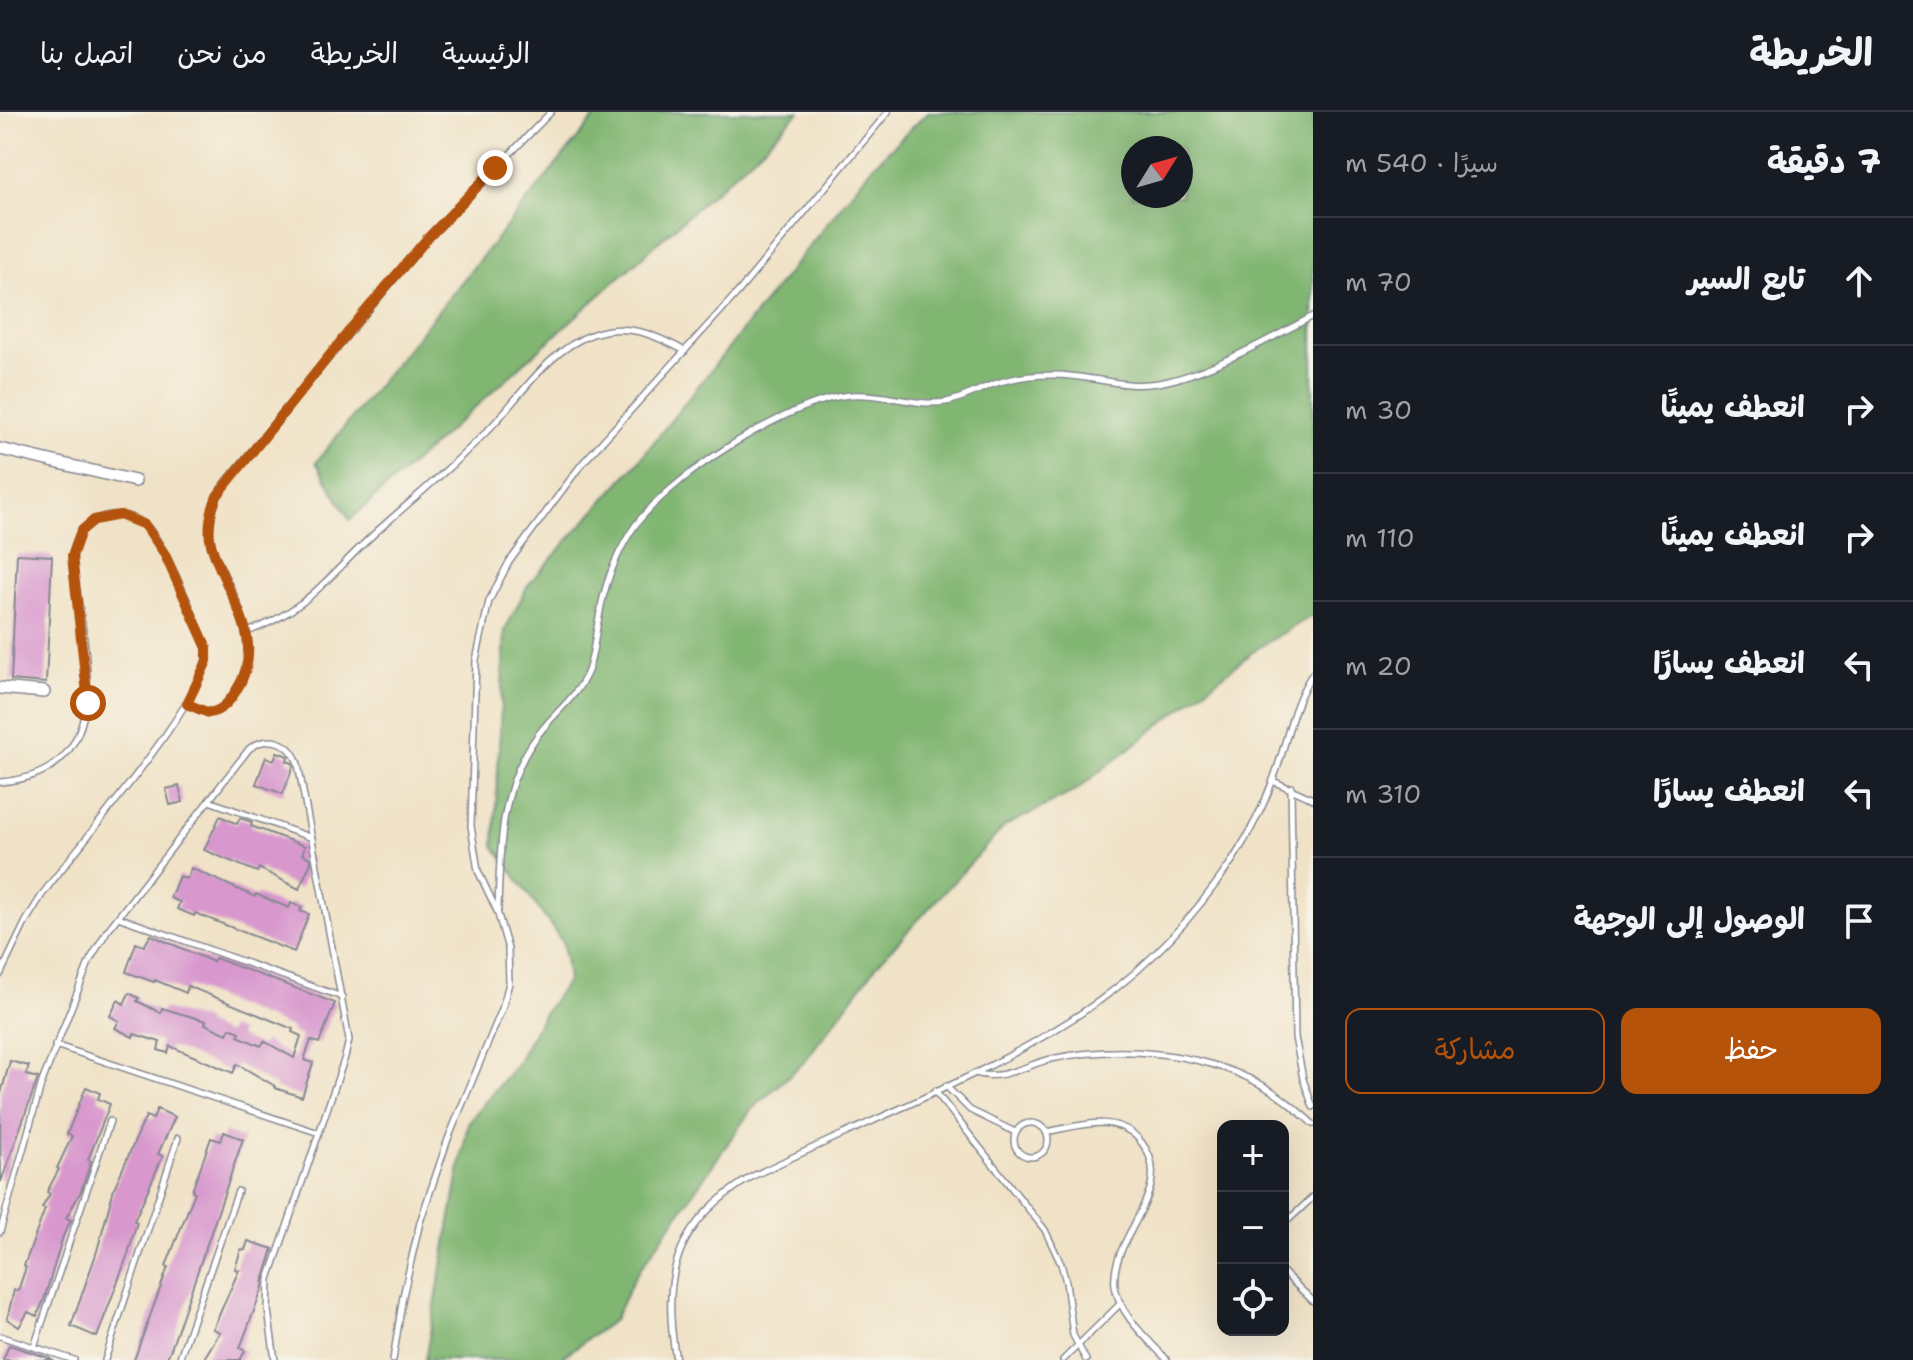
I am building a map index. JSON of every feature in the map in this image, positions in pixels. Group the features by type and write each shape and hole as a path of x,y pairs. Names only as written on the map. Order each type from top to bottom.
{"street":[{"path":"0,449 135,481"},
{"path":"0,688 44,692"}],"lane":[{"path":"187,704 209,713 220,710 246,671 250,646 211,546 209,525 217,496 426,240 551,112"},
{"path":"393,1360 403,1296 420,1222 448,1139 507,997 510,960 497,911 478,871 471,826 476,660 489,601 509,562 557,494 792,229 888,112"},
{"path":"497,911 504,815 515,776 534,740 575,693 586,674 605,589 628,537 659,500 693,471 793,410 820,400 870,394 920,402 945,402 1008,380 1039,375 1072,376 1117,385 1160,383 1190,374 1313,316"},
{"path":"247,632 280,619 322,588 370,538 485,434 568,346 603,331 626,329 647,332 685,351"},
{"path":"0,782 24,779 53,764 70,748 82,728 88,691 72,556 81,531 94,520 111,515 145,525 164,553 207,648 207,661 187,704 42,895 0,975"},
{"path":"676,1360 672,1275 687,1238 713,1203 753,1176 946,1086 1077,1016 1151,958 1195,911 1249,833 1273,781 1296,705 1313,673"},
{"path":"0,1232 30,1120 86,967 118,917 249,749 268,741 282,743 293,752 298,764 349,1032 348,1048 269,1279 268,1310 275,1360"},
{"path":"1273,781 1313,799"},
{"path":"1291,787 1293,1015 1298,1058 1313,1107"},
{"path":"209,801 312,838"},
{"path":"118,917 342,997"},
{"path":"55,1045 319,1133"},
{"path":"974,1072 998,1075 1052,1059 1102,1053 1172,1057 1227,1070 1261,1084 1313,1124"},
{"path":"946,1086 970,1110 991,1123 1015,1132"},
{"path":"935,1091 1045,1230 1061,1264 1070,1324 1077,1346 1086,1360"},
{"path":"34,1347 110,1121"},
{"path":"1033,1123 1046,1132 1046,1149 1042,1154 1025,1157 1016,1150 1015,1132 1023,1125 1033,1123"},
{"path":"1046,1132 1090,1123 1108,1123 1133,1133 1149,1155 1153,1173 1150,1191 1116,1267 1115,1284 1120,1304 1167,1360"},
{"path":"105,1360 178,1138"},
{"path":"179,1360 238,1191"},
{"path":"1289,1219 1313,1197"},
{"path":"1289,1278 1313,1301"},
{"path":"1063,1360 1120,1304"},
{"path":"0,1336 74,1360"}],"green space":[{"path":"599,112 799,112 350,520 316,462"},
{"path":"928,112 1313,112 1313,615 1258,648 1075,791 1005,826 881,960 803,1063 751,1110 634,1278 614,1320 562,1360 425,1360 468,1123 517,1063 543,1015 568,980 563,943 494,846 505,630 528,585 638,462 872,167"}],"building":[{"path":"17,554 52,556 46,683 11,680"},
{"path":"277,752 288,756 287,761 293,767 283,794 256,784 266,757 274,760"},
{"path":"179,786 183,802 170,805 166,789"},
{"path":"220,816 237,824 240,818 252,822 251,826 305,846 302,854 311,862 299,889 259,868 257,872 204,850"},
{"path":"191,868 255,897 256,894 289,908 291,903 302,907 300,911 309,914 294,952 195,913 194,916 177,909 180,902 170,898 179,876 187,879"},
{"path":"151,935 213,962 215,958 335,1003 319,1043 311,1040 304,1060 313,1063 302,1097 275,1088 237,1064 233,1073 170,1046 168,1053 158,1050 160,1042 134,1034 133,1037 115,1028 119,1021 110,1016 118,1000 124,1004 129,993 139,998 137,1001 161,1013 162,1008 206,1021 205,1024 227,1034 230,1028 240,1032 238,1036 261,1046 264,1041 294,1058 301,1036 292,1032 293,1029 188,986 186,993 126,972 136,943 144,946"},
{"path":"10,1061 29,1066 26,1075 38,1078 1,1182 0,1097"},
{"path":"86,1087 100,1093 98,1099 110,1104 88,1160 91,1161 81,1191 66,1218 71,1220 63,1236 44,1300 37,1316 28,1312 19,1327 7,1319 14,1290 18,1291 45,1209 42,1208 50,1194 47,1192 72,1136 67,1134"},
{"path":"157,1109 175,1117 158,1154 163,1156 134,1221 137,1222 128,1254 97,1337 71,1326 97,1251 114,1188 146,1116 153,1119"},
{"path":"224,1132 243,1139 171,1349 166,1360 134,1360 195,1192 192,1191 211,1138 221,1141"},
{"path":"248,1241 273,1249 263,1287 240,1348 245,1351 240,1360 203,1360 220,1332 213,1329 239,1270 235,1269 241,1249 245,1250"},
{"path":"9,1345 49,1358 52,1360 3,1360"}],"route":[{"path":"88,703 73,547 87,525 111,515 129,517 145,525 158,542 207,648 207,661 187,704 203,712 215,712 236,691 246,671 250,646 244,621 211,546 209,525 217,496 357,321 426,240 495,168"}]}
